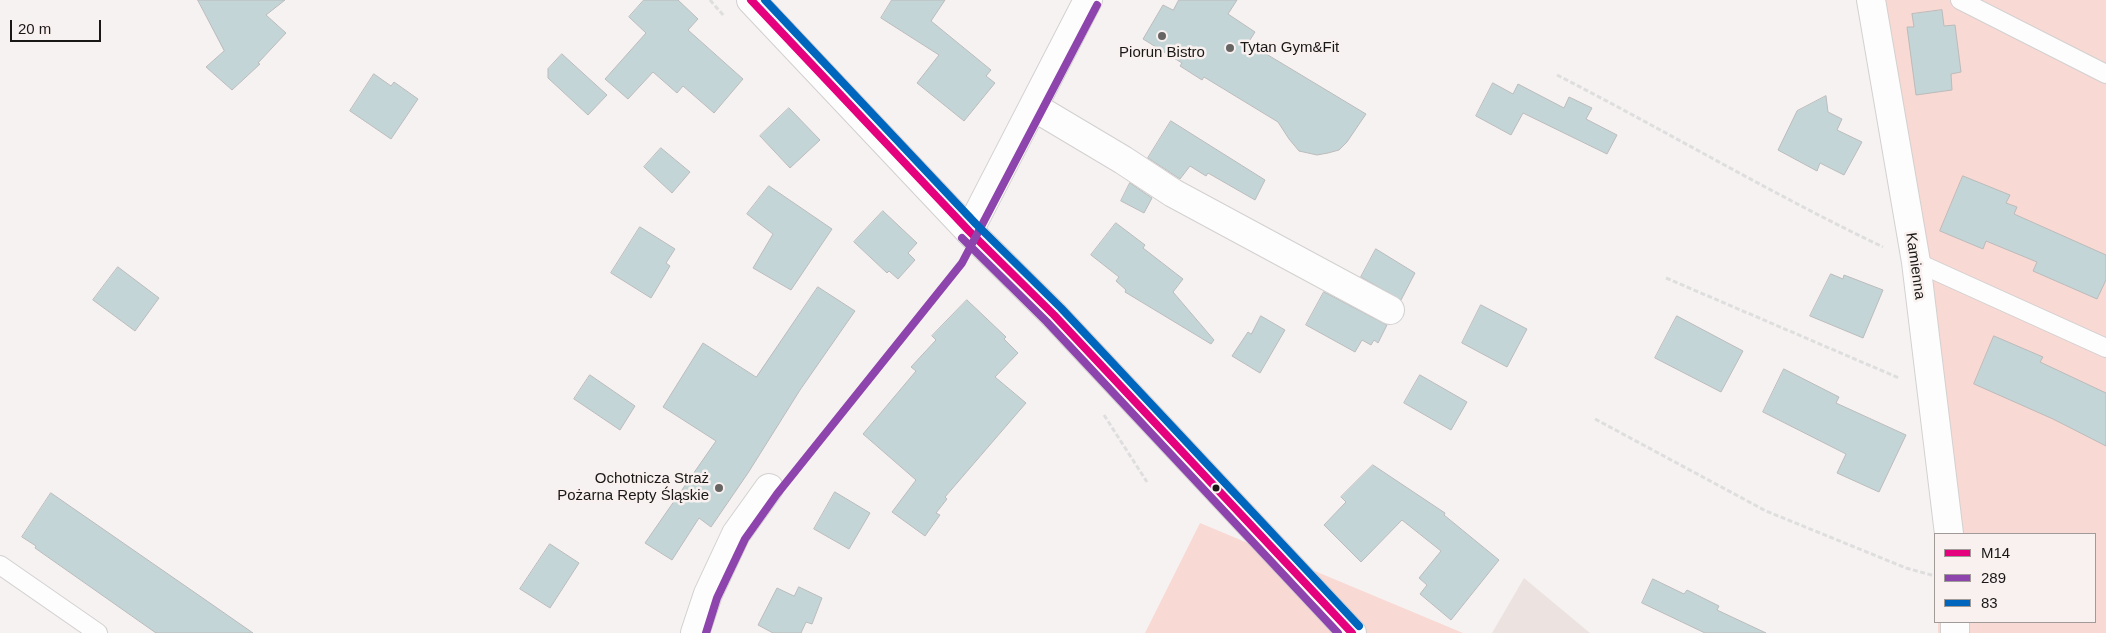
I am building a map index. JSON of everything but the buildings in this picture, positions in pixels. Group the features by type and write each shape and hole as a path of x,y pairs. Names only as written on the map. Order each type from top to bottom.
{"street":[{"path":"751,0 969,231 1067,330 1352,633"},
{"path":"969,231 1088,0"},
{"name":"Kamienna","path":"1871,0 1916,262 1949,533"},
{"path":"1034,107 1123,160 1172,193 1390,310"},
{"path":"695,633 708,594 736,534 770,488"}],"lane":[{"path":"1960,0 2106,74"},
{"path":"1916,262 2106,348"},
{"path":"0,565 98,633"}],"path":[{"path":"1557,75 1650,123 1746,179 1916,262"},
{"path":"1666,278 1932,392"},
{"path":"1104,414 1147,482"},
{"path":"1595,419 1766,510 1906,568 1934,576"}],"shaded area":[{"path":"1864,0 2106,0 2106,633 1938,633 1938,623 2096,623 2096,533 1936,533 1935,466"},
{"path":"1200,523 1463,633 1145,633"},
{"path":"1524,578 1590,633 1492,633"}],"transit line":[{"name":"M14","path":"751,0 969,231 1054,315 1352,633"},
{"name":"83","path":"765,0 976,224 1061,308 1359,626"},
{"name":"289","path":"706,633 717,598 745,539 777,494 962,263 1097,5"},
{"name":"289","path":"962,238 1047,322 1338,633"}],"place":[{"name":"Piorun Bistro","path":"1162,36"},
{"name":"Tytan Gym&Fit","path":"1230,48"},
{"name":"Ochotnicza Straż Pożarna Repty Śląskie","path":"719,488"}]}
